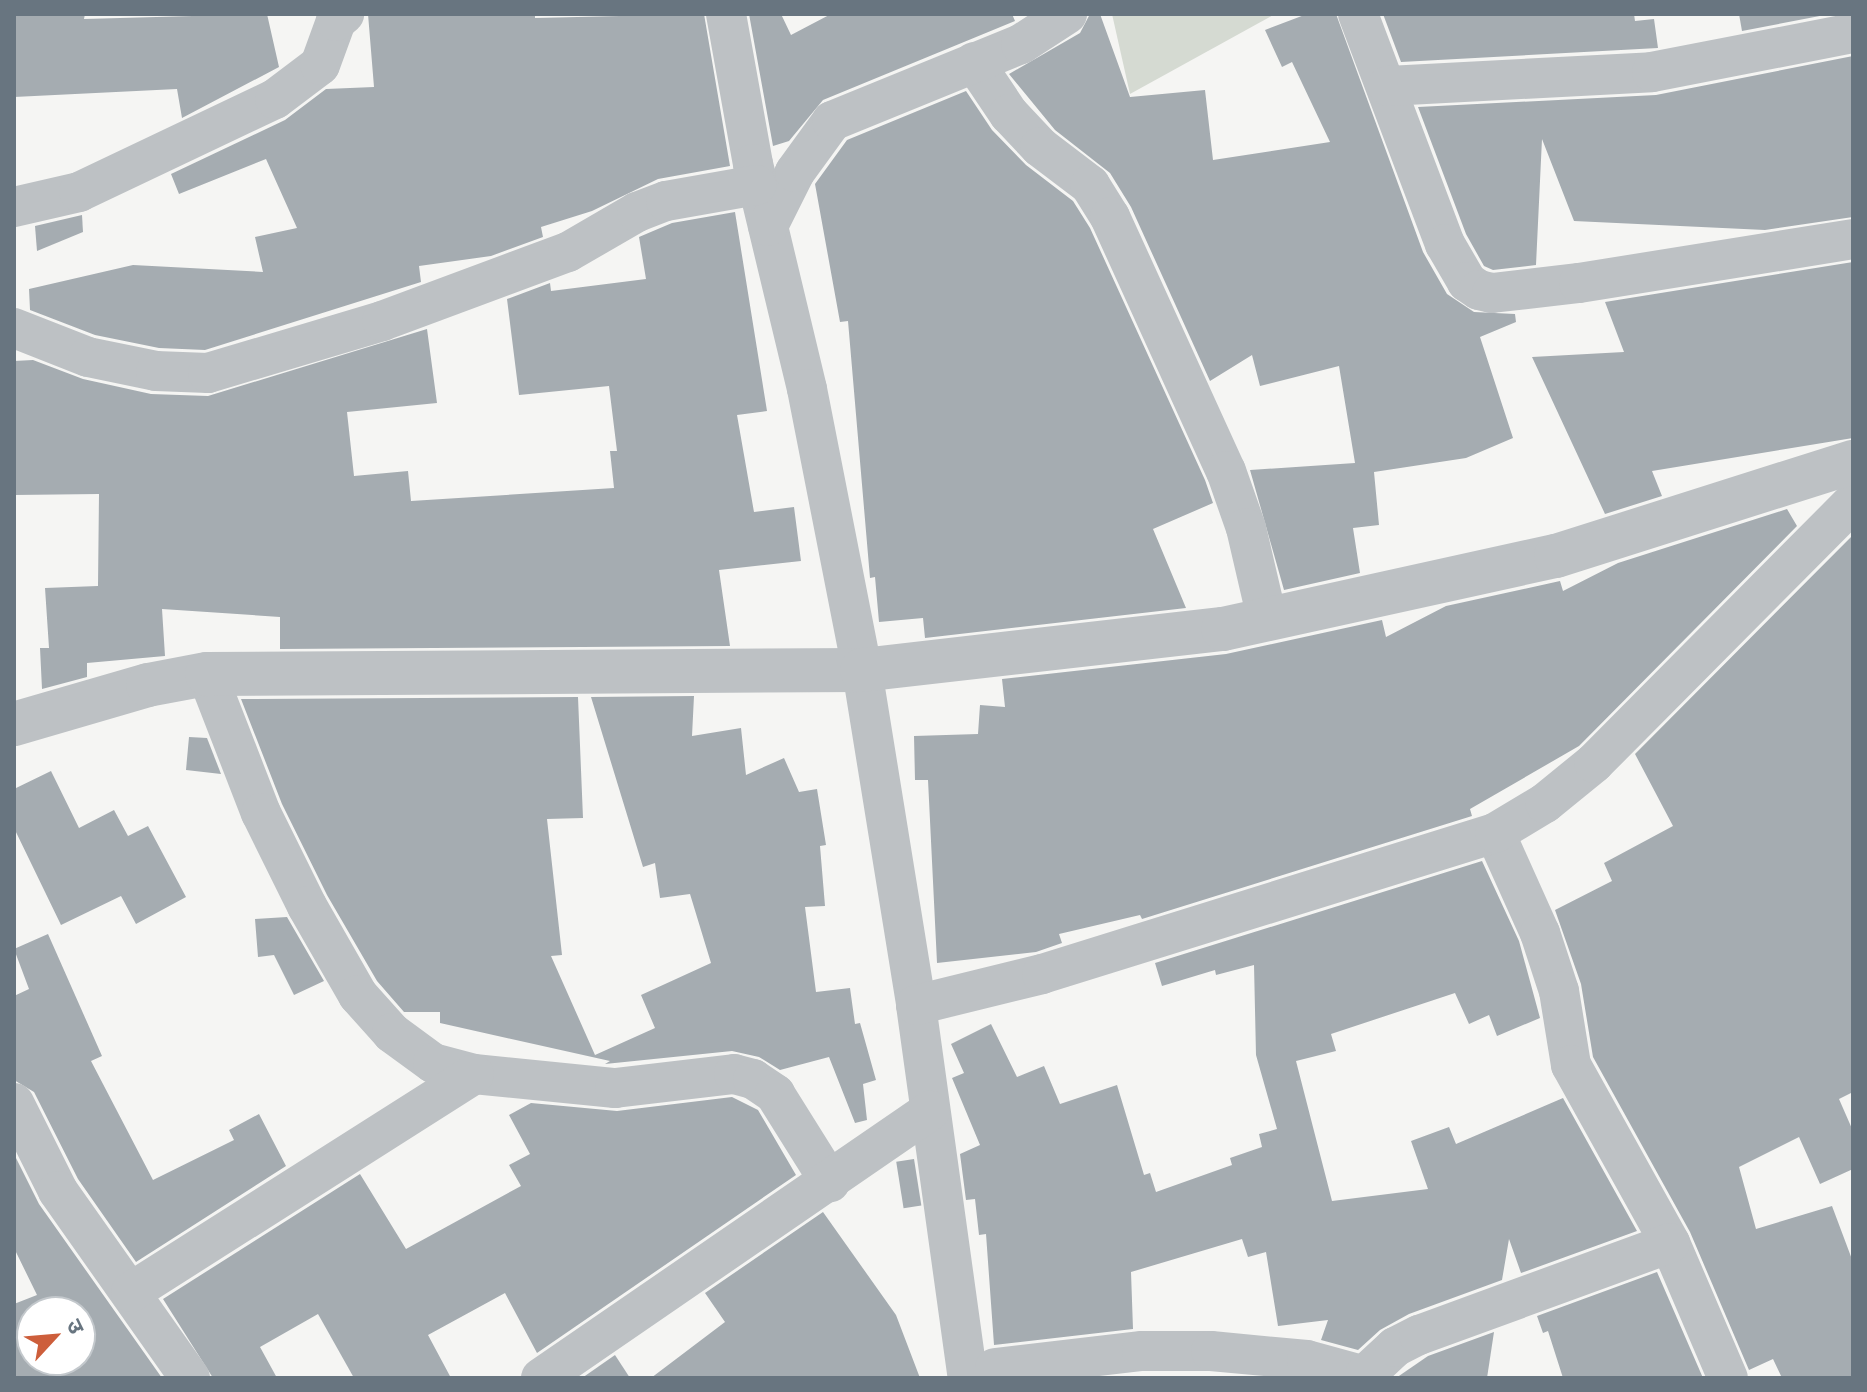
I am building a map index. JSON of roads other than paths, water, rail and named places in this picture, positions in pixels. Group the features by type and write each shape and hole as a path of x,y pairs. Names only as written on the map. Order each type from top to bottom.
{"street":[{"path":"14,207 79,192 275,99 320,65 336,21 344,14"},
{"path":"726,14 757,185 807,389 862,670 930,1111 983,1368 1142,1351 1211,1351 1307,1360 1369,1376 1395,1347 1419,1335 1670,1243"},
{"path":"768,226 795,172 832,121 1021,44 1067,14"},
{"path":"1358,14 1388,86 1445,244 1467,282 1479,290 1492,293 1579,283 1853,239"},
{"path":"1388,86 1652,72 1853,33"},
{"path":"974,62 1009,114 1040,147 1090,185 1110,217 1226,471 1246,528 1267,618"},
{"path":"14,328 88,357 156,371 208,373 382,321 568,252 637,212 666,201 757,185"},
{"path":"14,751 28,721 148,685 207,674 862,670 1223,629 1556,556 1853,462"},
{"path":"916,1005 1042,974 1495,833 1545,803 1594,763 1853,502"},
{"path":"207,674 261,813 358,995 392,1033 433,1063 474,1074 615,1088 734,1074 753,1079 775,1094 830,1182"},
{"path":"1495,833 1540,933 1559,991 1563,1042 1571,1065 1670,1243 1728,1378"},
{"path":"131,1292 474,1074"},
{"path":"14,1103 58,1191 190,1378"},
{"path":"541,1378 930,1111"}]}
